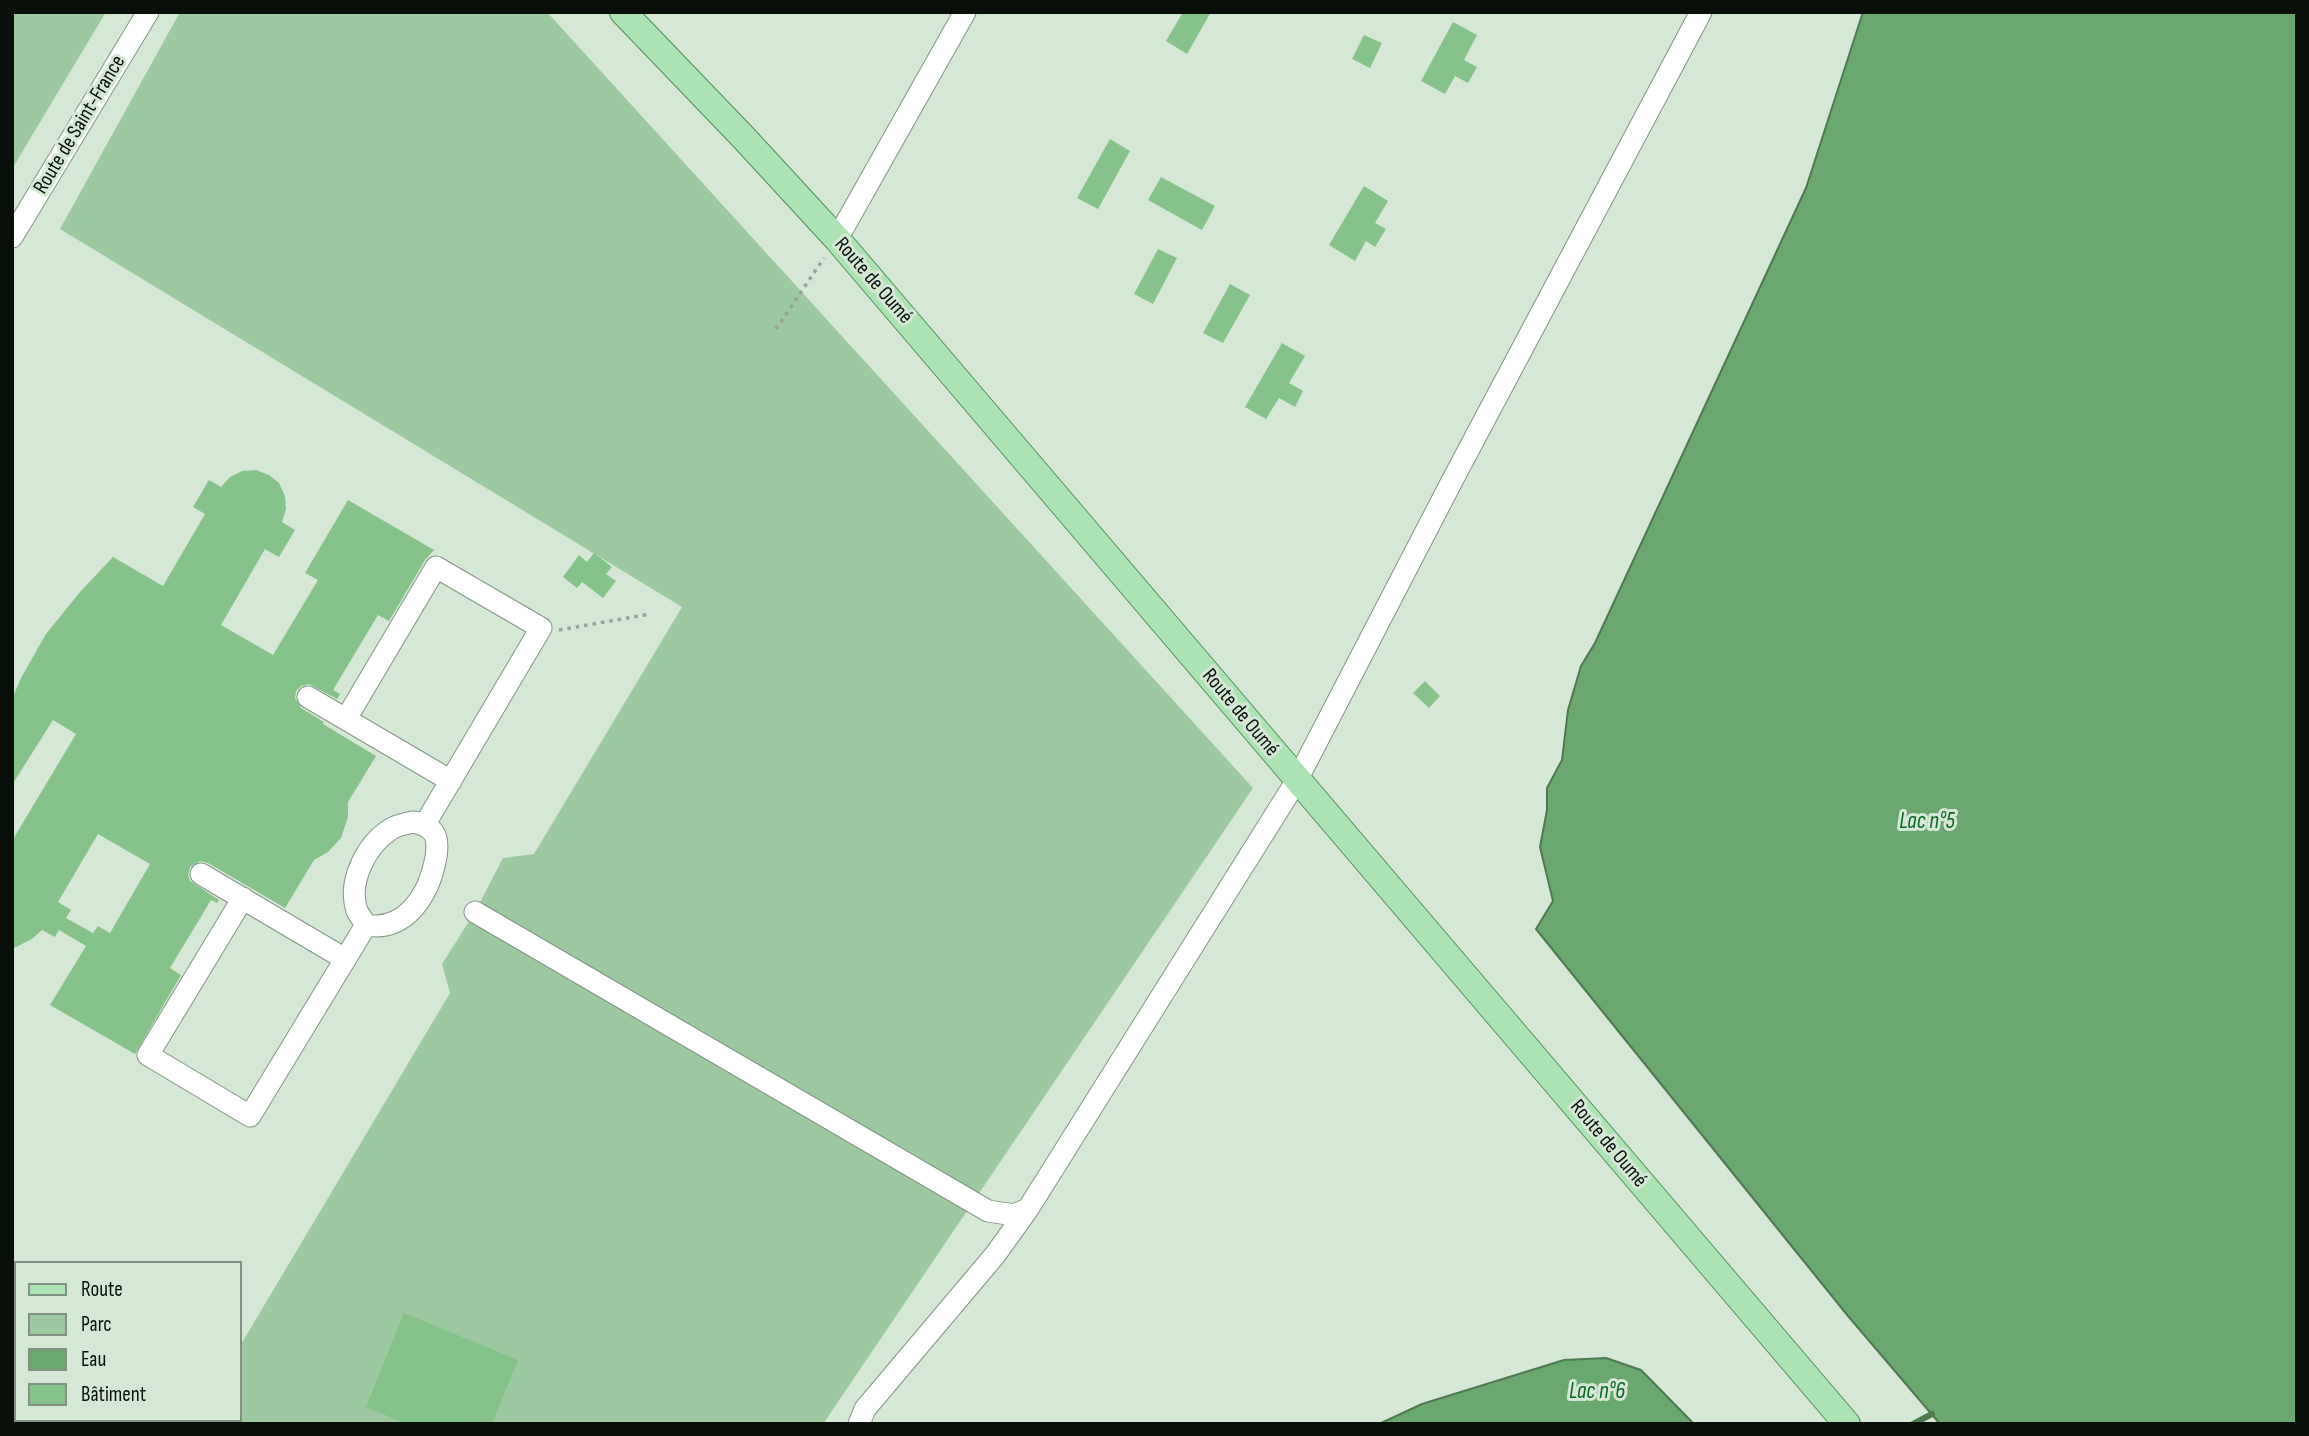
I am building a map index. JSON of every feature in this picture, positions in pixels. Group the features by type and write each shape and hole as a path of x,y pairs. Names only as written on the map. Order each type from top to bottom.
{"main road":[{"name":"Route de Oumé","path":"623,12 837,239 1847,1424"}],"street":[{"name":"Route de Saint-France","path":"12,237 148,12"},
{"path":"859,1424 865,1409 995,1255 1028,1209 1297,780 1701,12"},
{"path":"837,239 958,15"},
{"path":"346,719 436,567 541,628 425,824"},
{"path":"308,697 451,781"},
{"path":"412,822 425,824 435,835 438,853 428,888 416,906 400,919 380,927 366,925 357,911 355,893 359,869 366,854 393,827 412,822"},
{"path":"201,874 345,959"},
{"path":"243,898 148,1055 250,1116 366,925"},
{"path":"475,912 988,1210 1014,1215 1028,1209"}],"path":[{"path":"776,329 837,239"},
{"path":"537,634 650,614"}],"green space":[{"path":"12,12 106,12 12,169"},
{"path":"180,12 547,12 1253,788 823,1424 193,1424 242,1422 242,1343 450,993 442,964 475,912 503,858 534,854 682,607 60,229"}],"water":[{"name":"Lac n°5","path":"1863,12 2297,12 2297,1424 1940,1424 1848,1316 1536,929 1553,901 1540,847 1547,810 1547,788 1562,760 1568,710 1581,666 1595,643 1806,188"},
{"name":"Lac n°6","path":"1606,1358 1641,1370 1694,1424 1379,1424 1422,1404 1564,1360"}],"building":[{"path":"1183,12 1211,12 1187,54 1166,41"},
{"path":"1453,22 1477,35 1464,60 1477,67 1468,83 1455,76 1445,94 1421,81"},
{"path":"1364,35 1382,43 1370,68 1352,59"},
{"path":"1110,139 1130,151 1098,209 1077,198"},
{"path":"1161,177 1215,206 1202,230 1148,200"},
{"path":"1364,186 1388,201 1375,223 1386,229 1375,247 1366,241 1355,261 1329,245"},
{"path":"1158,249 1177,258 1153,304 1134,294"},
{"path":"1230,284 1250,295 1223,343 1203,333"},
{"path":"1282,343 1305,356 1289,383 1303,391 1295,407 1279,398 1266,419 1245,407"},
{"path":"256,470 279,483 285,496 286,509 282,522 295,530 279,557 265,549 221,625 273,655 318,580 305,573 348,500 434,550 425,560 389,621 378,615 333,690 340,694 337,699 309,684 296,691 295,698 301,708 376,756 348,802 348,817 341,838 328,852 314,860 285,908 208,863 200,861 190,867 190,881 219,900 217,903 211,900 170,968 181,975 135,1054 50,1005 86,946 59,930 55,937 42,930 32,939 12,949 12,841 76,734 53,720 12,785 12,699 46,634 113,557 163,586 205,514 193,507 209,480 221,487 230,477 242,471","holes":["98,834 150,864 110,933 98,926 93,933 66,918 71,910 58,902"]},
{"path":"594,553 612,567 606,574 616,581 603,598 582,582 577,588 563,577 579,555 587,562"},
{"path":"1425,681 1440,696 1429,708 1413,693"},
{"path":"404,1313 518,1360 492,1424 407,1424 366,1407"}],"waterway":[{"path":"1913,1424 1932,1414"}]}
